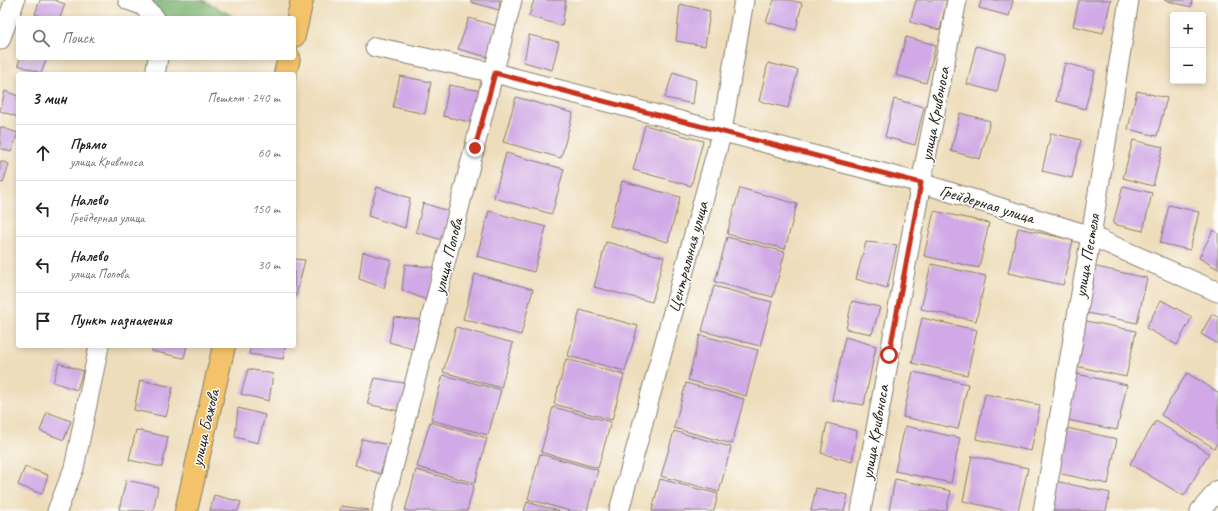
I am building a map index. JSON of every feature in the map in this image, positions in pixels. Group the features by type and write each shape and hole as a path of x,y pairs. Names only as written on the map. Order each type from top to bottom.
{"main road":[{"path":"296,27 302,0"},
{"path":"286,72 289,60"},
{"name":"улица Бажова","path":"186,511 224,348"}],"street":[{"path":"0,40 15,0"},
{"path":"128,0 142,5 153,16"},
{"name":"улица Попова","path":"382,511 495,73 512,0"},
{"name":"Центральная улица","path":"619,511 722,131 744,0"},
{"name":"улица Кривоноса","path":"861,511 921,183 957,0"},
{"name":"улица Пестеля","path":"1043,511 1091,236 1129,0"},
{"name":"Грейдерная улица","path":"375,47 495,73 921,183 1091,236 1218,292"},
{"path":"155,72 158,60"},
{"path":"57,511 74,468 99,348"},
{"path":"1200,511 1218,490"}],"green space":[{"path":"132,0 203,0 232,16 155,16"}],"building":[{"path":"40,0 54,0 65,4 61,16 40,16 35,14"},
{"path":"471,0 500,0 499,10 471,2"},
{"path":"534,0 566,0 562,26 529,16"},
{"path":"774,0 790,0 802,3 796,30 766,22"},
{"path":"916,0 947,0 940,30 910,22"},
{"path":"981,0 1013,0 1009,16 979,8"},
{"path":"1079,0 1111,0 1103,33 1073,26"},
{"path":"1164,0 1192,0 1191,7"},
{"path":"680,4 710,11 705,46 676,41"},
{"path":"469,18 497,26 488,57 458,49"},
{"path":"529,35 559,42 552,70 524,62"},
{"path":"906,37 936,45 926,83 896,75"},
{"path":"976,46 1006,54 997,92 967,84"},
{"path":"19,60 46,60 41,72 18,65"},
{"path":"768,63 798,70 788,108 759,101"},
{"path":"1065,63 1095,71 1085,109 1056,101"},
{"path":"673,72 696,80 693,104 665,98"},
{"path":"400,76 431,82 425,114 393,107"},
{"path":"449,85 481,91 474,123 443,116"},
{"path":"5,91 16,95 16,116 0,111"},
{"path":"1137,91 1167,98 1157,136 1128,129"},
{"path":"516,97 573,113 561,158 503,142"},
{"path":"894,99 924,107 915,145 885,137"},
{"path":"960,113 990,121 980,159 951,151"},
{"path":"645,125 703,141 691,186 633,170"},
{"path":"0,127 16,132 16,138 11,152 0,148"},
{"path":"1051,133 1081,140 1072,178 1042,171"},
{"path":"1133,140 1163,147 1153,186 1123,178"},
{"path":"506,153 564,169 552,214 494,198"},
{"path":"0,161 9,164 3,183 0,182"},
{"path":"622,181 680,197 668,242 610,226"},
{"path":"1123,186 1152,193 1143,231 1113,224"},
{"path":"377,187 410,198 405,228 368,216"},
{"path":"740,188 797,204 785,249 727,234"},
{"path":"423,203 451,212 442,240 416,232"},
{"path":"1169,205 1199,212 1190,250 1160,243"},
{"path":"489,211 546,227 534,272 477,256"},
{"path":"934,211 989,223 979,268 924,256"},
{"path":"1018,228 1073,240 1063,285 1008,273"},
{"path":"1213,230 1218,233 1218,269 1199,258"},
{"path":"727,237 785,252 773,297 715,282"},
{"path":"606,242 664,257 652,302 594,287"},
{"path":"866,242 897,245 887,288 856,279"},
{"path":"363,252 391,260 384,288 359,279"},
{"path":"296,259 305,260 296,296"},
{"path":"405,264 436,268 429,301 402,290"},
{"path":"931,264 986,276 976,321 921,309"},
{"path":"1092,266 1147,278 1137,323 1082,312"},
{"path":"475,274 533,289 521,335 463,319"},
{"path":"714,286 772,302 760,346 702,331"},
{"path":"1161,300 1192,317 1177,345 1146,328"},
{"path":"852,301 880,307 872,334 846,329"},
{"path":"580,310 638,326 625,371 568,356"},
{"path":"1212,314 1218,317 1218,344 1201,334"},
{"path":"394,317 420,320 413,349 389,342"},
{"path":"922,318 977,330 967,375 912,363"},
{"path":"1081,320 1136,331 1126,377 1071,365"},
{"path":"456,327 513,343 501,388 443,372"},
{"path":"700,335 758,350 746,396 688,380"},
{"path":"845,337 876,346 864,405 832,400"},
{"path":"152,348 186,348 184,358 151,351"},
{"path":"250,348 285,348 283,359 249,354"},
{"path":"566,359 624,375 612,420 554,404"},
{"path":"59,363 83,371 77,390 53,382"},
{"path":"248,369 273,374 269,401 241,394"},
{"path":"913,372 968,384 958,429 903,417"},
{"path":"1072,373 1127,385 1117,430 1062,419"},
{"path":"1187,373 1218,392 1218,442 1214,448 1161,415"},
{"path":"443,375 501,390 488,435 431,420"},
{"path":"375,378 409,384 399,411 367,404"},
{"path":"140,380 173,387 166,417 134,410"},
{"path":"686,383 744,399 732,444 674,428"},
{"path":"985,394 1040,405 1031,451 976,439"},
{"path":"553,407 611,422 598,468 541,452"},
{"path":"238,408 265,415 258,443 235,437"},
{"path":"47,412 71,421 64,440 40,431"},
{"path":"1156,421 1209,453 1184,496 1130,464"},
{"path":"430,422 487,438 475,483 417,467"},
{"path":"827,423 857,431 852,462 821,453"},
{"path":"905,426 960,438 951,483 895,471"},
{"path":"1062,427 1117,439 1108,484 1053,472"},
{"path":"136,430 168,437 162,467 129,460"},
{"path":"674,431 731,447 719,492 661,476"},
{"path":"362,439 389,445 380,474 355,465"},
{"path":"540,454 598,470 587,511 570,511 528,499"},
{"path":"972,456 1028,468 1018,511 1007,511 963,501"},
{"path":"25,467 48,475 42,494 18,485"},
{"path":"416,470 474,485 467,511 405,511"},
{"path":"660,479 718,494 714,511 652,511"},
{"path":"895,479 951,491 946,511 889,511"},
{"path":"126,480 158,487 153,511 119,510"},
{"path":"1055,481 1110,493 1106,511 1049,511"},
{"path":"816,488 848,495 844,511 811,511"},
{"path":"214,495 241,502 238,511 210,511"},
{"path":"527,502 559,511 524,511"},
{"path":"341,506 369,510 369,511 340,511"}],"route":[{"path":"475,148 495,73 921,183 889,355"}]}
